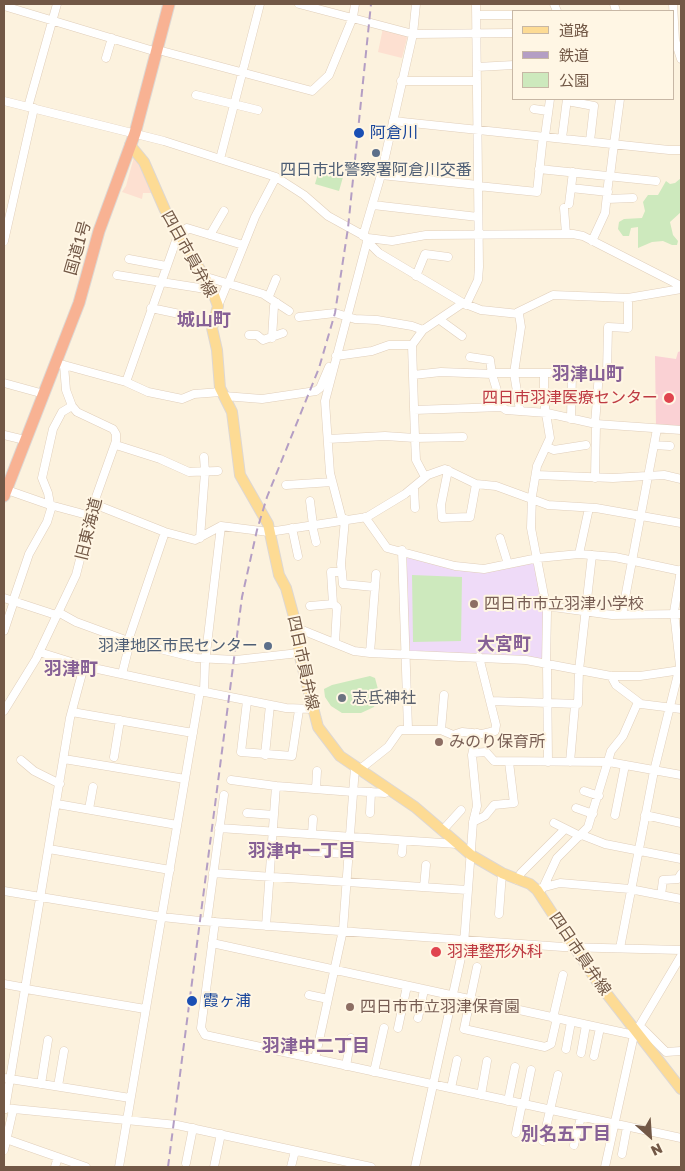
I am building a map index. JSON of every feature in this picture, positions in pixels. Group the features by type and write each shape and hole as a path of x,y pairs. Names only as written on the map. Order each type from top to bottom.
{"highway":[{"name":"国道1号","path":"5,493 44,394 61,364 99,231 135,133 169,4"}],"main road":[{"name":"四日市員弁線","path":"130,145 144,162 165,210 179,237 212,290 218,306 212,321 222,394 232,412 240,475 267,520 268,532 279,575 286,588 297,628 299,653 315,721 326,740 340,756 415,807 471,855 502,873 540,889 596,980 681,1089"}],"street":[{"path":"4,241 31,107 58,4"},
{"path":"220,159 260,4"},
{"path":"299,4 413,34 512,33"},
{"path":"4,6 158,51 312,91 329,75 353,17 354,4"},
{"path":"374,587 342,584 343,519 332,482 325,401 381,175 413,34 416,4"},
{"path":"425,477 416,460 412,345 422,330 464,304 478,280 476,4"},
{"path":"477,15 512,15"},
{"path":"675,22 678,58"},
{"path":"106,58 112,38"},
{"path":"477,67 512,65"},
{"path":"401,81 477,81"},
{"path":"196,95 258,110"},
{"path":"381,175 537,192 550,100"},
{"path":"562,138 567,100 594,106 590,141"},
{"path":"592,241 605,213 620,100"},
{"path":"4,101 135,133 276,177 304,195 328,216 366,238 379,253 464,304 480,310 519,314"},
{"path":"534,109 548,111"},
{"path":"393,120 681,150"},
{"path":"539,169 656,181"},
{"path":"566,234 567,206 573,172"},
{"path":"218,306 255,217 276,177"},
{"path":"571,188 607,196 633,198"},
{"path":"373,205 478,217"},
{"path":"210,235 224,211"},
{"path":"126,382 160,282 179,237 187,228 244,245"},
{"path":"366,238 392,241 426,235 566,234 583,236 681,287"},
{"path":"416,276 425,254 448,256"},
{"path":"129,259 166,266"},
{"path":"117,275 212,290"},
{"path":"204,276 229,282 270,296 289,311"},
{"path":"266,280 275,281 270,296"},
{"path":"520,410 514,373 521,327 518,312 553,295 628,298 681,287"},
{"path":"413,375 442,372 492,374 607,372 608,327 628,328 628,298"},
{"path":"272,338 274,306 277,303"},
{"path":"151,308 212,321"},
{"path":"299,317 335,314 412,326 422,330"},
{"path":"440,320 462,336"},
{"path":"249,335 258,335 263,340 283,333"},
{"path":"218,471 189,472 160,459 116,445 116,434 113,429 77,412 72,406 66,390 61,364 126,382 148,392 182,399 194,394 222,394 262,399 316,391 320,388 332,358 372,352 389,345 412,345"},
{"path":"470,357 490,360 492,374 502,407"},
{"path":"571,419 572,372"},
{"path":"544,373 544,401 550,438 537,466 531,528 546,606 548,762"},
{"path":"595,478 599,373"},
{"path":"4,383 44,394"},
{"path":"4,631 29,554 47,522 51,505 42,478 50,438 59,416 72,406"},
{"path":"414,410 502,407 506,410 547,413 596,424 681,430"},
{"path":"622,614 657,429"},
{"path":"4,435 25,440"},
{"path":"328,439 385,436 415,438 463,437"},
{"name":"旧東海道","path":"4,711 39,652 76,575 85,546 94,504 116,445"},
{"path":"547,447 554,450 586,445"},
{"path":"654,445 670,446"},
{"path":"200,538 205,472 204,457"},
{"path":"94,504 165,532 195,540 220,526 268,532 365,517 414,487 425,477 438,470 448,470 476,484 496,486 548,505 589,508 681,523"},
{"path":"448,470 441,505 442,518 470,517 476,484"},
{"path":"536,475 595,478 664,475 681,479"},
{"path":"286,485 332,482"},
{"path":"414,487 415,508"},
{"path":"5,493 91,516"},
{"path":"310,501 316,542"},
{"path":"579,554 589,508"},
{"path":"365,517 387,548 402,550 422,558 455,566 484,569 538,558 579,554 681,570 677,613 680,670 654,771 620,948"},
{"path":"118,1167 193,732 202,692 220,526"},
{"path":"292,528 298,556"},
{"path":"122,674 129,642 165,532"},
{"path":"500,538 508,564"},
{"path":"402,550 408,729"},
{"path":"570,762 575,704 578,704 579,670 592,555"},
{"path":"332,604 332,572 342,572"},
{"path":"370,653 376,574"},
{"path":"4,598 57,614 129,642 205,660 236,660 299,653"},
{"path":"310,606 332,604 337,607 335,643"},
{"path":"546,606 622,614 677,613"},
{"path":"297,628 354,651 370,653 526,660 611,676 640,676 680,670"},
{"path":"39,652 84,666 202,692 299,710 312,709"},
{"path":"315,1059 343,930 353,791 357,769 388,747 398,732 408,729 441,730 454,735 462,732 493,733 496,730 491,702 479,657"},
{"path":"4,1150 6,1139 7,1078 26,988 72,712 84,666"},
{"path":"611,676 616,685 638,702 681,709"},
{"path":"441,730 444,695"},
{"path":"248,701 241,752 292,756 299,710"},
{"path":"491,702 575,704"},
{"path":"540,889 556,858 581,835 593,814 611,751 624,736 638,702"},
{"path":"264,755 270,705"},
{"path":"72,712 193,732"},
{"path":"114,757 120,720"},
{"path":"415,1167 464,940 473,822 477,806 473,752 477,733"},
{"path":"473,752 486,752 494,761 609,762 681,776"},
{"path":"64,759 185,779"},
{"path":"21,760 34,771 60,784"},
{"path":"473,822 484,816 494,805 514,803 509,762"},
{"path":"615,815 625,765"},
{"path":"316,789 318,771"},
{"path":"231,780 276,786 385,793"},
{"path":"266,926 276,786"},
{"path":"89,809 93,787"},
{"path":"370,813 371,792"},
{"path":"584,792 599,796"},
{"path":"224,795 213,873 212,943 201,1032 205,1035 681,1138"},
{"path":"57,804 177,825"},
{"path":"576,808 593,814"},
{"path":"442,831 461,810"},
{"path":"247,813 274,815"},
{"path":"645,816 681,823"},
{"path":"312,834 313,819"},
{"path":"554,824 606,844 681,859"},
{"path":"219,828 457,844"},
{"path":"517,880 521,873 565,829"},
{"path":"402,853 403,841"},
{"path":"49,849 170,870"},
{"path":"312,852 348,854"},
{"path":"424,887 426,865"},
{"path":"213,873 467,890"},
{"path":"499,914 502,873"},
{"path":"661,895 663,880 678,879 681,874"},
{"path":"540,889 560,883 630,889 681,899"},
{"path":"4,891 162,917 464,940 575,947 681,950"},
{"path":"212,943 600,1028 636,1033 643,1029 666,1052 681,1051"},
{"path":"605,1167 636,1033 681,956"},
{"path":"477,967 464,1029 545,1047 551,1044 563,975"},
{"path":"4,984 145,1009"},
{"path":"398,1028 407,986"},
{"path":"418,1018 424,990"},
{"path":"309,995 328,999"},
{"path":"566,1049 571,1022"},
{"path":"581,1053 586,1025"},
{"path":"374,1072 384,1028"},
{"path":"594,1056 600,1028"},
{"path":"346,1066 351,1038"},
{"path":"40,1084 48,1040"},
{"path":"58,1086 64,1051"},
{"path":"451,1088 457,1060"},
{"path":"480,1095 487,1061"},
{"path":"508,1101 515,1067"},
{"path":"516,1132 531,1070"},
{"path":"544,1141 558,1075"},
{"path":"7,1078 130,1098"},
{"path":"7,1109 193,1128 371,1167"},
{"path":"574,1145 581,1117"},
{"path":"622,1154 627,1127"},
{"path":"186,1163 193,1128"},
{"path":"214,1167 221,1134"},
{"path":"6,1139 86,1167"},
{"path":"291,1167 295,1151"},
{"path":"56,1167 58,1157"}],"shaded area":[{"path":"383,28 406,34 407,38 402,58 378,52"},
{"path":"134,157 137,159 154,193 143,193 142,199 122,192 126,186"},
{"name":"四日市羽津医療センター","path":"681,351 681,428 656,427 655,356 676,359 678,352"},
{"name":"四日市市立羽津小学校","path":"407,555 472,572 535,561 544,614 543,660 410,651 404,563"}],"green space":[{"path":"319,170 343,177 339,191 315,184"},
{"path":"681,178 681,212 670,222 673,235 678,241 677,245 663,241 652,242 638,248 638,227 631,228 629,236 623,236 618,229 619,222 624,219 642,218 645,211 643,202 648,195 658,195 666,181 670,184 675,183"},
{"path":"412,575 462,577 461,641 413,642"},
{"path":"370,676 375,678 379,693 374,707 361,713 342,713 331,706 325,697 324,689 332,685"}],"railway":[{"path":"168,1167 242,597 257,530 267,497 319,368 335,313 348,228 371,4"}],"place":[{"name":"阿倉川","path":"359,133"},
{"name":"四日市北警察署阿倉川交番","path":"376,153"},
{"name":"四日市羽津医療センター","path":"669,398"},
{"name":"四日市市立羽津小学校","path":"474,604"},
{"name":"羽津地区市民センター","path":"268,646"},
{"name":"志氐神社","path":"342,698"},
{"name":"みのり保育所","path":"439,742"},
{"name":"羽津整形外科","path":"436,952"},
{"name":"霞ヶ浦","path":"192,1001"},
{"name":"四日市市立羽津保育園","path":"350,1007"}],"district":[{"name":"城山町","path":"204,320"},
{"name":"羽津山町","path":"588,374"},
{"name":"大宮町","path":"504,644"},
{"name":"羽津町","path":"71,669"},
{"name":"羽津中一丁目","path":"302,851"},
{"name":"羽津中二丁目","path":"316,1046"},
{"name":"別名五丁目","path":"566,1134"}]}
